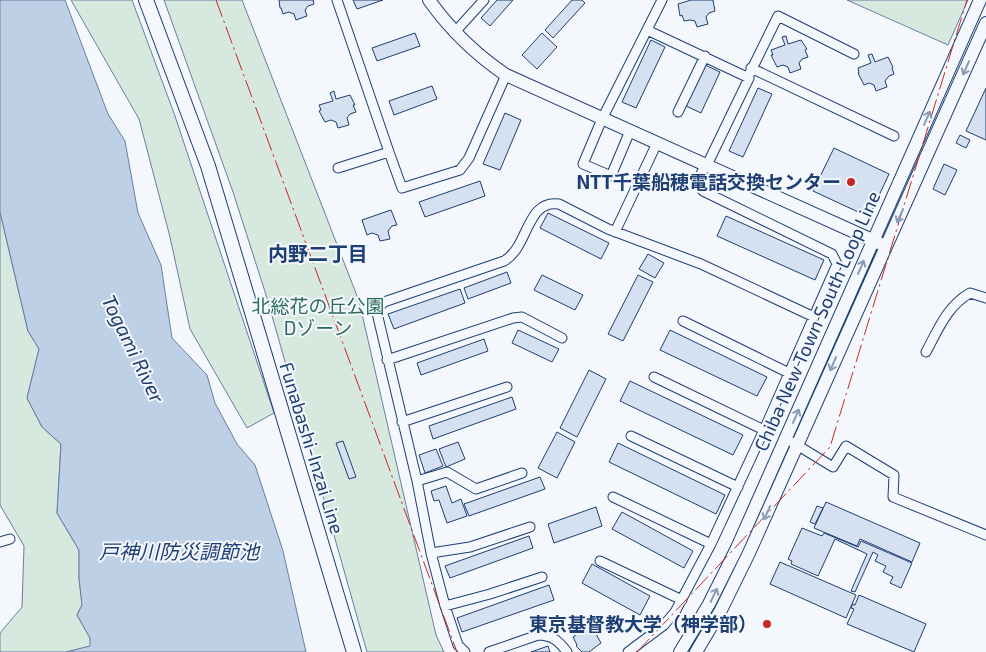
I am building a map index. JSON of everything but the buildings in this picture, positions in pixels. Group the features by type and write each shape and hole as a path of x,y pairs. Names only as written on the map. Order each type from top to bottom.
{"main road":[{"name":"Funabashi-Inzai Line","path":"146,0 208,166 354,652"},
{"path":"429,0 454,32 486,62 506,75 886,246"},
{"name":"Chiba New Town South Loop Line","path":"680,652 714,596 737,548 980,0"},
{"name":"Chiba New Town South Loop Line","path":"696,652 721,610 749,553 986,23"}],"street":[{"path":"337,0 402,188 460,170 469,158 506,75"},
{"path":"454,32 484,0"},
{"path":"630,131 611,176 583,164 602,119 662,0"},
{"path":"628,652 664,625 676,612 738,487 837,264 834,257 703,191 699,186 699,181 778,16 854,54"},
{"path":"647,30 894,136"},
{"path":"678,112 705,56"},
{"path":"615,232 657,143"},
{"path":"338,168 389,152"},
{"path":"465,652 458,645 430,553 417,481 377,313 379,307 384,302 508,259 517,249 536,212 540,208 552,203 559,204 615,232 701,264 814,317"},
{"path":"926,352 949,310 960,298 970,293 986,298"},
{"path":"387,360 519,317 562,338"},
{"path":"683,321 789,373"},
{"path":"654,376 764,430"},
{"path":"402,422 507,387"},
{"path":"631,436 738,487"},
{"path":"786,438 833,466 846,446 894,475 892,497 986,535"},
{"path":"417,481 447,472 476,489 522,473"},
{"path":"614,497 711,544"},
{"path":"430,553 470,547 530,527"},
{"path":"0,542 10,539"},
{"path":"600,561 682,600"},
{"path":"445,606 542,577"},
{"path":"489,652 538,635 544,635 556,640 567,652"}],"green space":[{"path":"71,0 132,0 175,116 274,413 247,428 190,329 170,237 139,119"},
{"name":"北総花の丘公園 Dゾーン","path":"164,0 242,0 359,301 436,635 444,652 367,652 267,298 233,192"},
{"path":"847,0 968,0 948,45"},
{"path":"0,212 28,331 39,349 27,398 42,427 61,444 57,513 79,550 79,578 82,605 77,615 90,638 91,646 66,652 0,652 0,633 22,607 24,546 0,505"}],"water":[{"name":"戸神川防災調節池","path":"0,0 65,0 108,114 125,141 138,213 161,265 172,338 207,375 215,403 237,444 255,465 283,551 306,652 66,652 90,646 90,638 77,615 82,605 79,578 79,550 57,513 61,444 42,427 27,398 39,349 28,331 0,212"}],"power":[{"path":"216,0 457,652"},
{"path":"637,652 830,447 967,0"}],"place":[{"name":"NTT千葉船穂電話交換センター","path":"851,182"},
{"name":"東京基督教大学（神学部）","path":"767,624"}],"district":[{"name":"内野二丁目","path":"318,254"}],"water label":[{"name":"Togami River","path":"133,349"}]}
